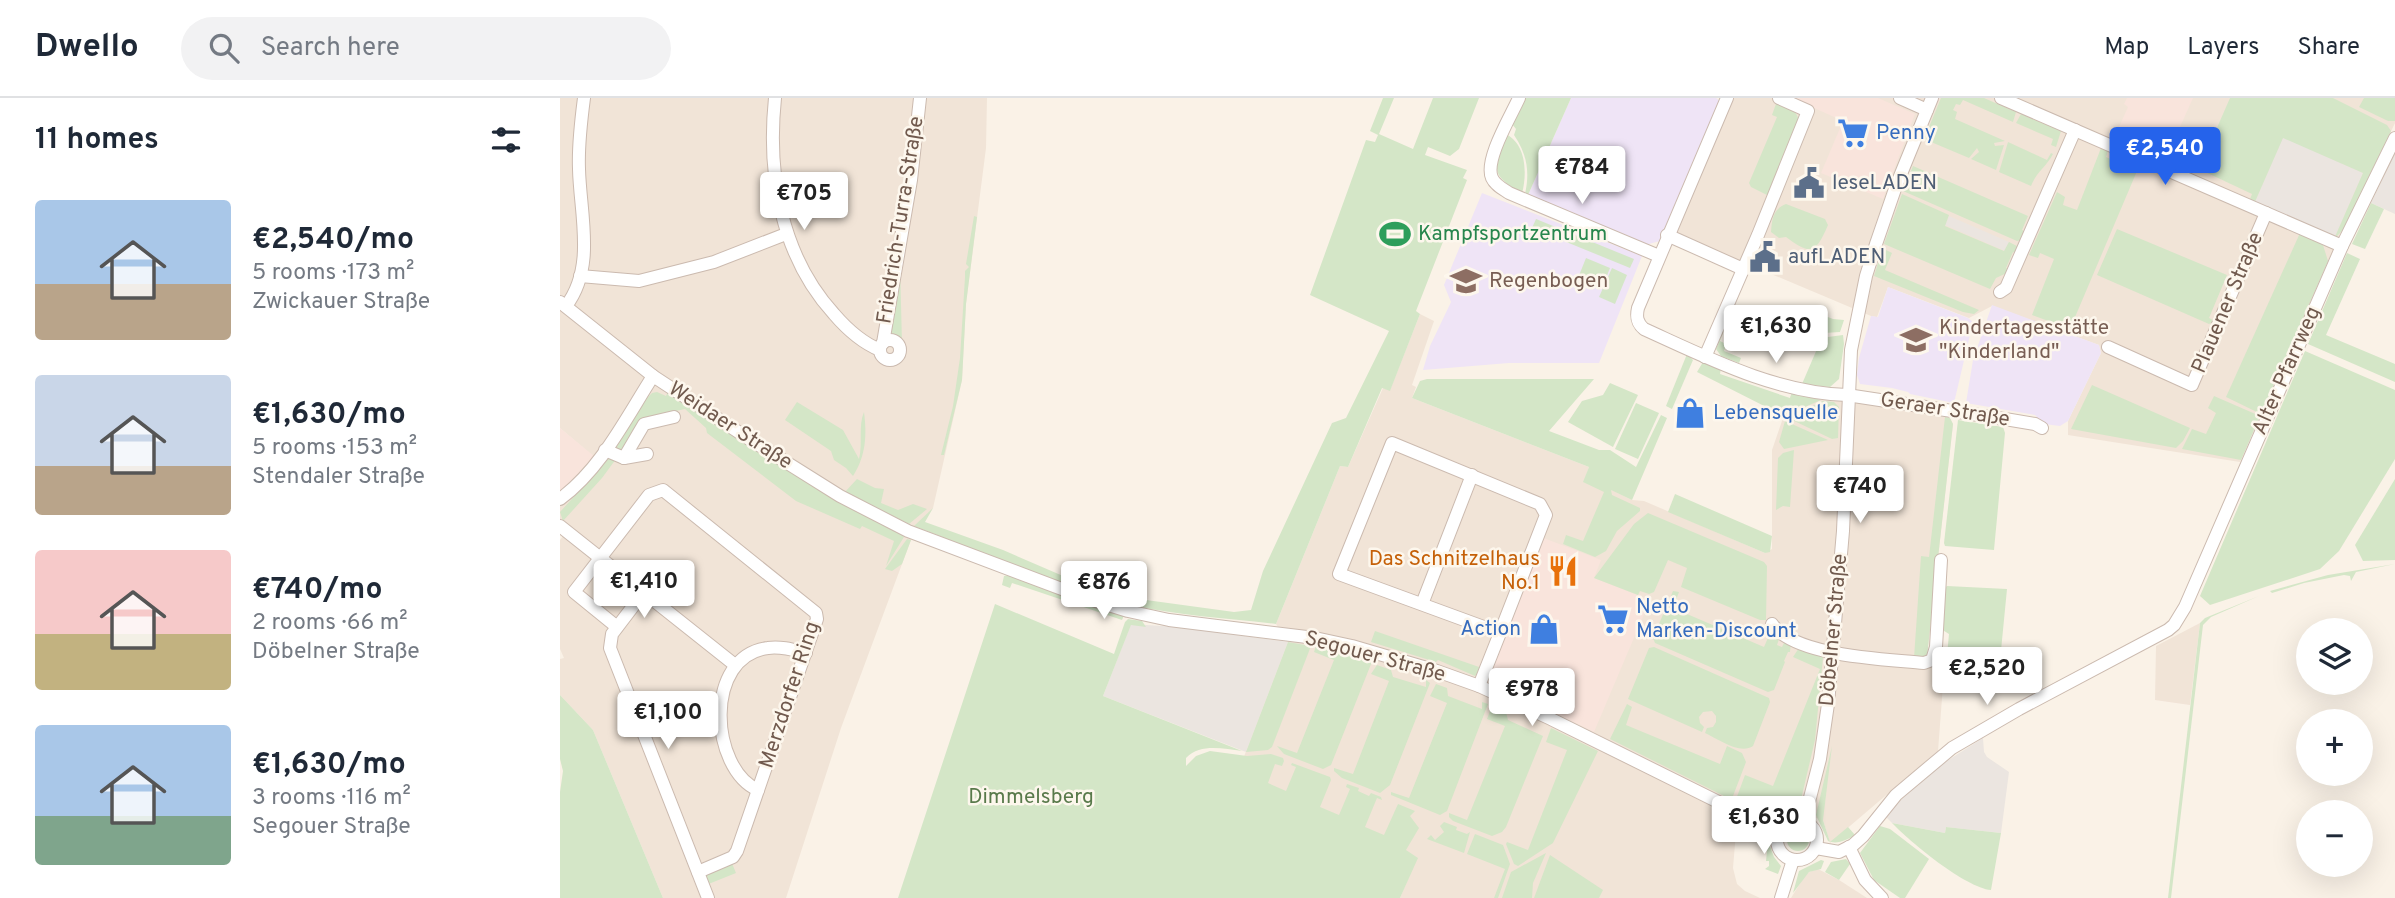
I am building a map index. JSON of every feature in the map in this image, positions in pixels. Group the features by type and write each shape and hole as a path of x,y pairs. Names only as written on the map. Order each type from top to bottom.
{"street":[{"path":"563,304 578,287 584,246 578,165 584,98"},
{"path":"580,276 639,281 714,262 786,234 776,173 775,98"},
{"name":"Friedrich-Turra-Straße","path":"786,234 801,268 820,298 844,325 873,347 882,346 909,192 920,98"},
{"path":"1519,98 1492,158 1490,170 1494,182 1509,193 1659,256"},
{"name":"Geraer Straße","path":"1727,98 1638,308 1636,314 1639,325 1644,330 1733,369 1792,388 2011,420 2035,424 2042,428"},
{"path":"1702,356 1743,269 1808,111 1779,98"},
{"path":"1900,98 1930,104"},
{"path":"2001,98 2342,246"},
{"name":"Döbelner Straße","path":"1804,821 1823,745 1843,531 1851,350 1866,276 1896,186 1930,104"},
{"path":"2000,292 2006,288 2075,130"},
{"name":"Alter Pfarrweg","path":"1849,847 1863,836 1896,794 1952,748 2174,625 2185,607 2342,246 2395,138"},
{"name":"Plauener Straße","path":"2108,346 2192,385 2266,213"},
{"path":"1667,235 1743,269"},
{"name":"Weidaer Straße","path":"563,304 653,376 840,496 911,532"},
{"path":"560,499 606,450 653,376"},
{"path":"624,458 644,424 674,417"},
{"path":"1479,687 1546,515 1540,504 1392,443 1337,579 1422,604 1500,633"},
{"path":"606,450 624,458 648,454"},
{"path":"1422,604 1472,475"},
{"name":"Merzdorfer Ring","path":"601,558 649,495 663,490 816,613 817,619 806,653 737,850 733,857 698,872"},
{"path":"560,526 735,665"},
{"name":"Segouer Straße","path":"911,532 1083,597 1128,611 1170,620 1315,638 1402,660 1479,687 1598,741 1779,832"},
{"path":"601,558 574,592 617,627"},
{"path":"1772,624 1776,630 1797,641 1832,653 1924,663 1931,660 1936,647 1941,560"},
{"path":"644,592 612,634 610,648 708,898"},
{"path":"758,790 743,778 723,738 722,698 727,679 735,665 751,653 769,648 806,653"},
{"path":"1804,821 1817,835 1816,848 1803,860 1793,860 1780,851 1777,845 1779,832 1788,822 1804,821"},
{"path":"1816,848 1839,852 1849,847 1865,880 1882,898"},
{"path":"1781,898 1793,860"}],"shaded area":[{"path":"560,98 987,98 986,148 966,304 962,380 933,508 911,540 841,728 786,898 663,898 593,730 560,695 560,659 564,658 560,649 560,540 563,536 560,533 560,493 593,456 560,428"},
{"path":"1571,98 1716,98 1720,101 1660,241 1645,245 1528,195"},
{"path":"1733,98 2395,98 2395,123 2328,261 2240,462 2068,435 2068,421 2101,353 2099,345 1992,306 1969,318 1888,287 1877,317 1871,316 1674,233"},
{"path":"1792,98 1878,98 1915,114 1883,199 1821,173 1843,121"},
{"path":"2127,98 2193,98 2163,165 2116,143 2114,138 2128,107 2124,104"},
{"path":"2283,137 2363,173 2334,239 2254,204"},
{"path":"2395,153 2395,214 2371,203"},
{"path":"1482,193 1642,256 1599,363 1509,363 1423,370 1430,346 1451,302 1444,285"},
{"path":"1949,216 2009,242 2005,251 1945,225"},
{"name":"Kindertagesstätte \"Kinderland\"","path":"1888,287 1973,322 1954,403 1892,388 1860,384 1857,375 1859,358 1871,316 1878,317"},
{"path":"1992,305 2099,345 2101,353 2068,421 2060,426 2044,424 2035,415 1966,403 1973,360"},
{"path":"1420,314 1434,321 1412,385 1416,387 1412,398 1589,467 1584,482 1610,489 1632,500 1644,501 1765,553 1772,549 1772,450 1792,392 1950,418 1953,424 1927,656 1944,672 1938,751 1830,843 1823,820 1796,812 1776,819 1744,806 1737,820 1733,868 1737,884 1760,898 1400,898 1417,858 1235,780 1288,642 1276,624 1340,466 1348,467 1383,388 1390,390","holes":["1600,560 1536,703 1492,684"]},
{"path":"560,428 594,456 560,493"},
{"path":"1541,537 1601,560 1594,578 1650,600 1594,732 1489,681 1489,674"},
{"path":"2200,623 2190,705 2155,700 2156,646"},
{"path":"1131,624 1178,627 1288,642 1246,752 1103,696"},
{"path":"1983,738 1987,757 2009,772 2001,833 1946,827 1945,833 1892,823 1884,815 1939,766"},
{"path":"1818,869 1867,898 1791,898 1804,877"}],"green space":[{"path":"1383,98 1394,98 1379,134 1413,149 1433,98 1479,98 1459,149 1450,156 1428,147 1425,155 1467,170 1463,178 1467,180 1416,311 1420,314 1390,391 1382,388 1348,467 1340,466 1276,624 1132,605 1049,579 914,526 933,508 925,522 1003,550 1070,579 1124,597 1234,612 1251,610 1263,571 1332,423 1346,418 1389,331 1310,295 1366,140 1375,142 1378,135 1370,131"},
{"path":"1522,98 1571,98 1528,195 1525,194 1526,163 1512,124"},
{"path":"1941,98 1984,98 2016,112 2013,122 1963,100 1960,105 1956,104 1953,110 1957,112 1955,119 2005,141 1994,143 1995,146 2004,145 1996,170 1971,159 1979,152 1977,148 1969,158 1924,139"},
{"path":"2230,98 2333,98 2387,125 2391,131 2343,230 2334,239 2363,173 2283,138 2254,204 2249,202 2252,194 2199,169"},
{"path":"2364,98 2395,98 2395,121 2388,121 2359,107"},
{"path":"1777,101 1795,112 1800,121 1769,196 1751,187 1749,183 1777,117 1772,115"},
{"path":"2021,114 2061,131 2056,147 2051,145 2053,139 2016,123"},
{"path":"1506,134 1513,139 1522,153 1525,178 1522,194 1504,181 1497,170"},
{"path":"2008,142 2047,160 2051,153 2053,154 2031,186 1999,172"},
{"path":"2101,148 2108,151 2106,157 2137,171 2070,329 2032,315 2054,259 2040,253 2038,258 2029,255 2057,192 2065,197 2063,205 2077,210"},
{"path":"1913,166 2028,216 2022,230 2028,233 2024,240 2017,241 1903,191"},
{"path":"1902,194 1949,215 1945,226 2004,251 2009,242 2019,247 2019,254 2013,252 2006,268 2011,271 1996,278 1990,289 1884,244"},
{"path":"2371,203 2384,209 2365,249 2352,244"},
{"path":"1786,204 1825,219 1828,225 1820,241 1812,249 1801,247 1786,237 1779,238 1771,232 1776,212"},
{"path":"974,216 977,217 966,304 962,380 944,455 941,455 953,406 960,358 965,271 969,267 966,264"},
{"path":"1536,219 1634,259 1630,268 1532,228"},
{"path":"2117,229 2227,275 2209,318 2215,321 2209,324 2097,275"},
{"path":"2300,233 2323,245 2328,261 2261,414 2226,397"},
{"path":"1884,249 1892,253 1885,270 1979,310 1974,314 1963,312 1874,276"},
{"path":"2347,253 2360,259 2326,335 2395,364 2395,382 2308,344"},
{"path":"1586,258 1610,268 1602,288 1578,278"},
{"path":"900,264 902,344 889,332"},
{"path":"1612,268 1627,275 1615,304 1599,297"},
{"path":"1734,305 1720,341 1726,344 1724,351 1741,358 1739,363 1721,356 1716,349"},
{"path":"1812,311 1844,320 1840,332 1824,333 1806,324"},
{"path":"1823,335 1843,335 1839,379 1830,387 1802,384"},
{"path":"2305,351 2395,390 2395,459 2339,551 2320,569 2210,605 2200,596"},
{"path":"1687,354 1693,360 1672,409 1666,406"},
{"path":"1703,362 1721,368 1720,374 1790,398 1792,392 1821,400 1784,416 1697,372"},
{"path":"1594,379 1549,431 1599,450 1610,450 1636,467 1661,415 1667,418 1632,500 1611,490 1612,495 1640,508 1640,511 1617,531 1606,551 1595,557 1563,544 1566,535 1583,541 1604,492 1583,482 1589,467 1412,398 1420,381"},
{"path":"1610,383 1638,395 1613,447 1568,422 1582,401 1603,395"},
{"path":"2092,385 2190,428 2176,448 2071,429"},
{"path":"657,392 666,396 668,392 901,533 904,537 886,566 894,541 796,501 707,433 706,428 685,409 648,417 622,452 614,451 647,398"},
{"path":"2214,396 2260,416 2241,460 2182,449 2192,429 2206,434 2216,413 2208,408"},
{"path":"1823,401 1834,402 1839,407 1838,438 1832,439 1788,418"},
{"path":"797,402 843,430 859,459 864,412 864,445 861,461 853,476 834,460 831,451 785,420"},
{"path":"1636,403 1659,413 1638,459 1615,449"},
{"path":"1945,417 1950,418 1953,424 1927,656 1914,658 1921,556 1929,557"},
{"path":"1958,420 2003,427 2005,433 1994,550 1945,546 1944,543"},
{"path":"1785,421 1828,440 1784,449 1779,442"},
{"path":"1794,450 1790,507 1783,506 1776,510 1778,458 1783,453"},
{"path":"610,457 616,459 563,521 560,512"},
{"path":"857,479 875,488 884,489 881,503 898,510 913,504 927,509 909,524 845,492"},
{"path":"2395,479 2395,560 2363,561 2355,545"},
{"path":"1675,494 1772,536 1770,552 1765,553 1668,512"},
{"path":"1648,513 1764,562 1767,566 1766,620 1760,620 1681,587 1687,568 1668,560 1654,592 1649,594 1640,591 1638,595 1594,578 1634,524"},
{"path":"907,539 911,540 902,564 892,571 885,569"},
{"path":"2395,564 2356,572 2351,581 2350,576 2344,575 2272,593 2270,591 2328,575"},
{"path":"1009,575 1125,613 1122,620 1012,583 1010,588 1002,585 1004,576"},
{"path":"1947,586 2007,589 1999,671 1946,666 1949,634 1941,629 1944,589"},
{"path":"1673,591 1679,592 1673,608 1764,647 1771,631 1780,636 1777,645 1782,647 1786,639 1791,642 1790,652 1774,690 1768,692 1655,643 1653,638"},
{"path":"2259,596 2211,617 2203,625 2171,898 2168,898 2200,623 2205,618"},
{"name":"Dimmelsberg","path":"995,604 1114,654 1125,622 1128,619 1142,621 1146,627 1131,625 1103,696 1242,751 1212,748 1198,750 1186,758 1186,766 1196,756 1210,751 1247,756 1271,754 1283,758 1282,766 1275,764 1268,783 1286,791 1296,767 1291,765 1292,763 1330,777 1320,807 1339,815 1350,789 1346,787 1347,784 1359,788 1358,791 1369,796 1371,793 1381,797 1382,800 1377,798 1365,827 1384,835 1398,804 1415,811 1410,816 1419,828 1406,850 1418,858 1400,898 898,898"},
{"path":"1375,631 1482,668 1475,676 1438,660 1436,662 1371,642"},
{"path":"1288,642 1311,646 1272,747 1268,750 1246,752"},
{"path":"1316,646 1373,659 1331,765 1323,769 1284,754 1277,746 1297,753 1334,660 1314,652"},
{"path":"1654,647 1769,698 1770,702 1753,746 1742,749 1705,733 1707,728 1713,727 1716,722 1712,711 1703,712 1699,717 1704,727 1702,732 1628,699 1649,648"},
{"path":"1799,648 1823,657 1815,740 1799,808 1796,812 1776,819 1735,802 1745,775 1773,786 1820,669 1793,657"},
{"path":"1377,665 1391,670 1393,677 1426,687 1426,680 1430,683 1390,785 1380,793 1342,778 1334,771 1334,768 1353,774 1389,681 1371,674"},
{"path":"1436,684 1447,688 1448,696 1482,709 1482,702 1488,704 1447,811 1440,815 1391,795 1391,792 1409,798 1447,703 1430,696"},
{"path":"560,695 593,730 663,898 560,898 560,792 563,771 560,759"},
{"path":"1627,704 1632,707 1626,725 1720,764 1727,746 1742,753 1746,762 1733,796 1730,799 1610,739"},
{"path":"1492,706 1506,712 1508,720 1543,736 1506,827 1492,836 1453,821 1449,813 1467,820 1505,726 1487,719"},
{"path":"1551,728 1598,751 1553,843 1518,866 1514,864 1506,844 1507,842 1528,850 1567,750 1546,742"},
{"path":"1832,746 1823,820 1830,842 1816,815"},
{"path":"1444,822 1457,827 1456,830 1467,834 1470,832 1464,853 1427,839 1431,835 1435,840 1444,832 1440,826"},
{"path":"1892,823 1945,833 1946,827 2001,833 1991,890 1953,873"},
{"path":"1880,826 1890,829 1929,859 1905,898 1900,898 1874,880 1860,853"},
{"path":"1848,827 1855,835 1842,841 1830,842"},
{"path":"1798,829 1806,832 1809,840 1806,848 1798,851 1790,848 1787,840 1790,832"},
{"path":"1475,834 1503,845 1510,864 1498,898 1494,898 1505,869 1467,854"},
{"path":"1768,841 1781,866 1778,874 1765,869 1769,866 1769,861 1766,861"},
{"path":"1546,853 1533,883 1532,898 1502,898 1511,872"},
{"path":"1550,855 1603,890 1599,898 1534,898"},
{"path":"1846,859 1850,864 1839,880 1825,872 1831,862"},
{"path":"731,861 736,873 706,885 705,875"},
{"path":"1824,861 1821,869 1809,872 1793,893 1799,871"}],"place":[{"name":"Penny","path":"1853,133"},
{"name":"leseLADEN","path":"1809,183"},
{"name":"Kampfsportzentrum","path":"1395,234"},
{"name":"aufLADEN","path":"1765,257"},
{"name":"Regenbogen","path":"1466,281"},
{"name":"Kindertagesstätte \"Kinderland\"","path":"1916,340"},
{"name":"Lebensquelle","path":"1690,413"},
{"name":"Das Schnitzelhaus No.1","path":"1563,571"},
{"name":"Netto Marken-Discount","path":"1613,619"},
{"name":"Action","path":"1544,629"}]}
